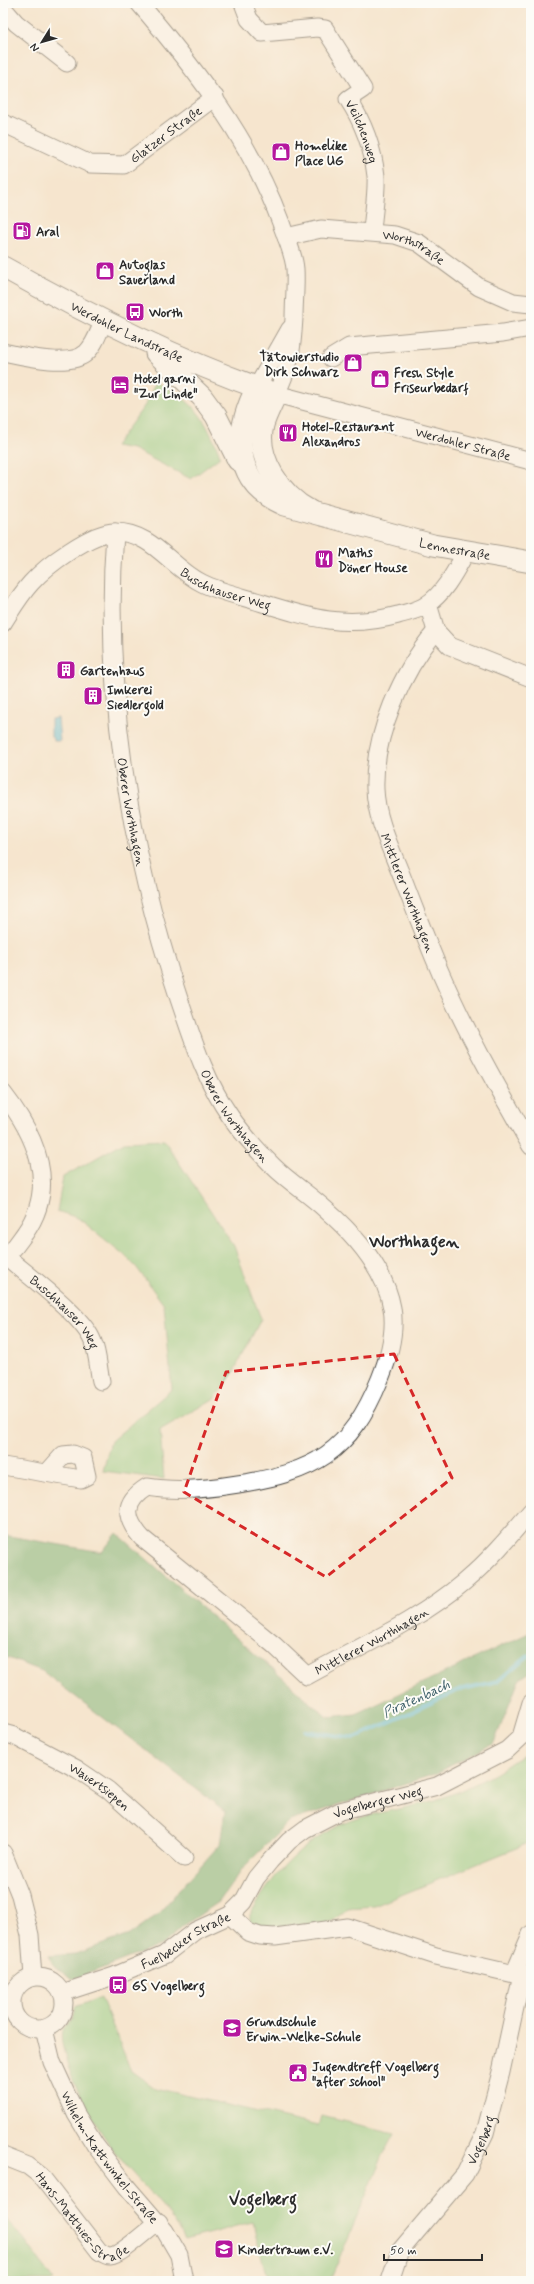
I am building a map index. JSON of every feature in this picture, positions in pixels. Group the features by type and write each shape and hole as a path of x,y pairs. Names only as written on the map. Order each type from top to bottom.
{"main road":[{"name":"Werdohler Landstraße","path":"3,267 140,339 191,362 256,387"},
{"path":"140,339 202,397 226,433 242,467 258,488"},
{"name":"Werdohler Straße","path":"256,387 276,394"},
{"name":"Lennestraße","path":"256,387 244,414 241,443 247,470 258,488 278,502 396,536 466,552 531,562"},
{"name":"Lennestraße","path":"276,394 263,426 266,459 276,480 283,490 300,506 310,511"}],"street":[{"path":"139,3 215,97 253,159 286,237 295,268 291,356 276,394"},
{"name":"Veilchenweg","path":"243,3 249,19 262,33 317,28 325,29 363,89 348,98 367,137 372,154 376,178 372,232"},
{"path":"3,8 16,23 67,63"},
{"name":"Glatzer Straße","path":"3,123 90,164 124,165 215,97"},
{"name":"Worthstraße","path":"286,237 315,229 372,232 395,235 419,243 479,287 513,302 531,304"},
{"path":"3,352 53,360 78,357 84,354 91,347 104,320"},
{"path":"256,387 279,350 293,321"},
{"path":"331,358 348,347 503,333 531,328"},
{"name":"Werdohler Straße","path":"276,394 531,461"},
{"name":"Buschhauser Weg","path":"3,623 32,582 50,566 90,539 115,532 140,538 158,548 202,583 315,618 344,623 386,618 418,609 428,604 443,589 466,552"},
{"name":"Oberer Worthhagen","path":"115,532 113,560 114,650 120,743 140,860 169,970 199,1058 212,1087 231,1117 274,1167 325,1208 354,1237 379,1270 392,1308 392,1342 384,1371 372,1399 346,1438 330,1452 310,1466 274,1478 188,1490 148,1487"},
{"path":"428,604 436,631 450,646 531,678"},
{"name":"Mittlerer Worthhagen","path":"436,631 422,647 398,691 376,760 374,790 388,842 442,976 482,1059 531,1146"},
{"name":"Buschhauser Weg","path":"6,1102 29,1131 38,1153 42,1174 40,1199 30,1227 4,1257 75,1316 86,1328 93,1342 101,1381"},
{"path":"3,1466 48,1473"},
{"name":"Mittlerer Worthhagen","path":"148,1487 133,1497 130,1507 131,1525 142,1538 274,1645 307,1676 384,1636 463,1583 495,1553 531,1511"},
{"name":"Vogelberger Weg","path":"230,1915 243,1902 256,1878 270,1861 289,1841 305,1829 340,1811 437,1786 507,1750 526,1739 531,1703"},
{"name":"Wauertsiepen","path":"3,1733 21,1740 90,1777 136,1814 184,1858"},
{"path":"3,1853 22,1901 30,1935 33,1977"},
{"name":"Fuelbecker Straße","path":"62,1993 114,1976 164,1955 195,1931 230,1915 248,1932 260,1936 275,1937 348,1927 436,1956 522,1974"},
{"path":"522,1974 531,1934"},
{"name":"Vogelberg","path":"390,2281 400,2251 465,2174 485,2133 501,2072 522,1974"},
{"path":"33,1977 51,1981 62,1993 64,2002 58,2019 44,2029 29,2028 8,2016 15,1990 20,1983 33,1977"},
{"name":"Wilhelm-Kattwinkel-Straße","path":"44,2029 52,2062 76,2114 95,2145 127,2187 158,2222 179,2255 184,2281"},
{"name":"Hans-Matthies-Straße","path":"3,2156 28,2166 41,2176 99,2250 105,2255 110,2256 120,2252 158,2222"}],"highlighted area":[{"path":"394,1354 452,1478 326,1577 184,1492 226,1372"}],"green space":[{"path":"156,382 183,398 196,410 202,418 218,449 220,457 191,479 133,449 115,446 145,405"},
{"path":"164,1140 234,1246 261,1319 233,1373 215,1398 160,1430 164,1479 103,1471 111,1441 172,1389 164,1305 137,1268 122,1253 78,1218 57,1211 63,1177 124,1142"},
{"path":"117,1533 327,1717 356,1714 531,1632 531,1671 519,1680 494,1743 435,1774 290,1821 242,1869 219,1902 183,1926 164,1944 72,1980 54,1966 48,1956 75,1954 129,1935 157,1915 220,1844 225,1811 42,1671 3,1656 3,1535 102,1552"},
{"path":"527,1754 531,1755 531,1842 374,1906 348,1908 333,1921 269,1927 255,1925 250,1921 250,1915 260,1897 285,1866 315,1840 332,1829 350,1821 370,1815 426,1803 450,1795 498,1772 518,1758"},
{"path":"101,1997 131,2071 155,2088 318,2126 321,2116 394,2133 386,2148 330,2281 268,2281 252,2222 185,2240 168,2213 112,2148 83,2102 69,2070 62,2043 62,2031 72,2018 75,2007"},
{"path":"3,2216 22,2237 54,2281 3,2281"}],"water":[{"path":"58,718 60,741 54,741 51,736 51,719"}],"waterway":[{"name":"Piratenbach","path":"305,1731 355,1738 459,1690 498,1681 527,1656 531,1655"}],"place":[{"name":"Homelike Place UG","path":"281,152"},
{"name":"Aral","path":"22,231"},
{"name":"Autoglas Sauerland","path":"105,271"},
{"name":"Worth","path":"135,312"},
{"name":"Tätowierstudio Dirk Schwarz","path":"353,363"},
{"name":"Fresh Style Friseurbedarf","path":"380,379"},
{"name":"Hotel garni \"Zur Linde\"","path":"120,385"},
{"name":"Hotel-Restaurant Alexandros","path":"288,433"},
{"name":"Maths Döner House","path":"324,559"},
{"name":"Gartenhaus","path":"66,670"},
{"name":"Imkerei Siedlergold","path":"93,696"},
{"name":"GS Vogelberg","path":"118,1985"},
{"name":"Grundschule Erwin-Welke-Schule","path":"232,2028"},
{"name":"Jugendtreff Vogelberg \"after school\"","path":"298,2073"},
{"name":"Kindertraum e.V.","path":"224,2249"}],"district":[{"name":"Worthhagen","path":"414,1241"},
{"name":"Vogelberg","path":"263,2199"}]}
